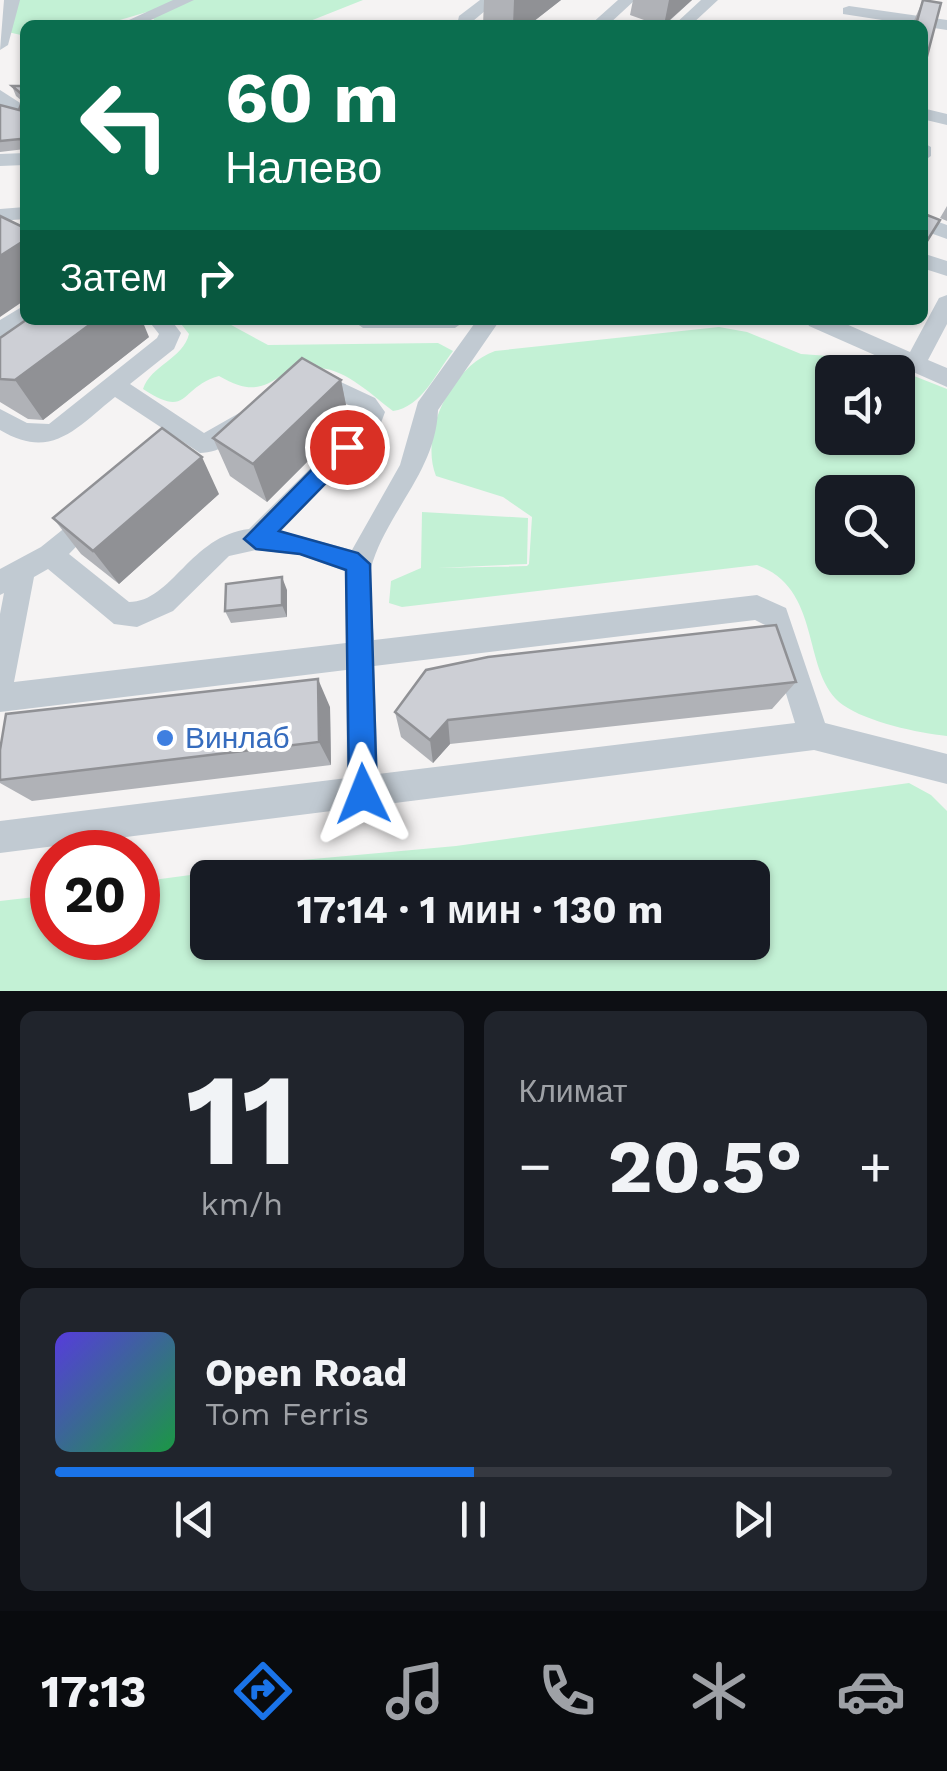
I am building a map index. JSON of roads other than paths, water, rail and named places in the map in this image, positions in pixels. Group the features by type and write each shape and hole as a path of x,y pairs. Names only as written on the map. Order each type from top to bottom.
{"street":[{"path":"1,42 12,0"},
{"path":"138,20 186,0"},
{"path":"465,20 490,0"},
{"path":"688,20 710,0"},
{"path":"603,20 621,1"},
{"path":"849,11 912,20"},
{"path":"0,95 20,110"},
{"path":"947,303 915,364 947,378"},
{"path":"0,331 20,316"},
{"path":"0,418 19,431 37,436 55,432 166,344 170,332 163,325"},
{"path":"363,794 358,564 418,453 428,421 426,408 484,325"},
{"path":"828,325 895,355"},
{"path":"256,539 370,424 373,412 367,404 318,378 291,382"},
{"path":"116,386 178,440 200,443 211,443 264,403"},
{"path":"0,682 11,578 50,555 118,494"},
{"path":"50,555 124,616 138,618 153,610 230,542 256,539 300,544 358,564"},
{"path":"0,698 756,608 776,617 814,735"},
{"path":"0,836 363,794 814,735 947,769"}],"place":[{"name":"Винлаб","path":"165,738"}]}
